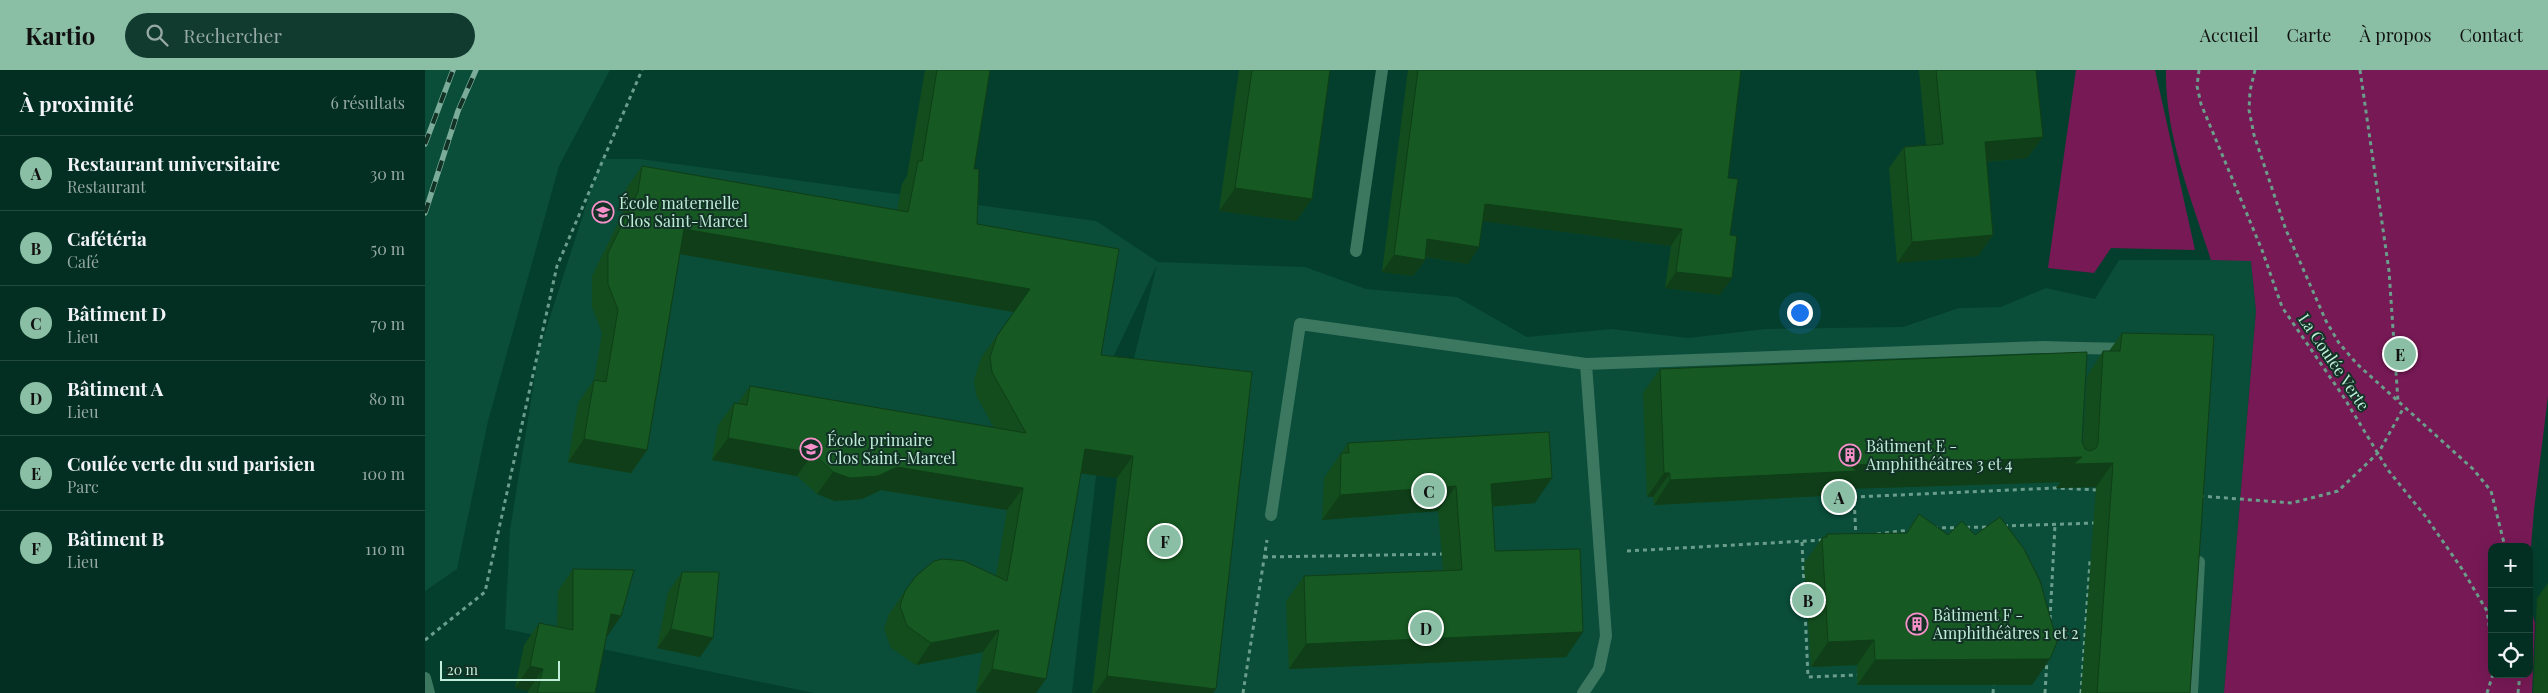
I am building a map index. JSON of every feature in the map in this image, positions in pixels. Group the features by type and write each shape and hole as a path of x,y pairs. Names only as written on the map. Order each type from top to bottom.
{"street":[{"path":"1356,251 1382,70"},
{"path":"1271,515 1300,324 1587,364 2043,347 2140,349"},
{"path":"2079,377 2080,348"},
{"path":"1583,693 1599,670 1605,636 1587,364"},
{"path":"2192,693 2199,553"},
{"path":"425,678 429,693"}],"path":[{"path":"425,640 485,592 557,266 642,70"},
{"name":"La Coulée Verte","path":"2199,70 2197,86 2201,104 2262,250 2281,307 2379,452 2387,470 2426,517 2462,569 2487,611 2490,633"},
{"name":"La Coulée Verte","path":"2255,70 2250,91 2249,110 2254,135 2286,230 2326,321 2339,343 2357,364 2473,468 2491,491 2504,543"},
{"path":"2359,70 2389,271 2398,402"},
{"path":"2194,495 2292,502 2338,491 2379,452 2404,408"},
{"path":"1856,544 1854,497 2055,488 2106,490"},
{"path":"2095,496 2096,490"},
{"path":"1243,693 1271,515"},
{"path":"2093,527 2094,519"},
{"path":"1927,528 2104,523"},
{"path":"2049,624 2055,525"},
{"path":"1869,534 1918,529"},
{"path":"1850,537 1860,536"},
{"path":"1600,552 1831,539"},
{"path":"1802,542 1808,677 1857,675"},
{"path":"1264,557 1452,554"},
{"path":"2081,693 2091,554"},
{"path":"2045,693 2048,654"},
{"path":"1993,693 1994,675"},
{"path":"2487,693 2492,678"},
{"path":"2518,693 2520,678"}],"shaded area":[{"path":"425,70 610,70 559,166 488,421 457,569 425,591"},
{"path":"2076,70 2155,70 2195,250 2111,248 2094,273 2048,268"},
{"path":"2166,70 2548,70 2548,396 2531,543 2488,543 2488,678 2533,678 2532,693 2224,693 2256,311 2251,261 2211,260 2181,166 2170,119"},
{"path":"601,159 640,159 1096,221 1158,262 1305,267 1366,289 1457,297 1527,337 1612,329 1688,338 1766,329 1903,327 1959,308 2001,307 2046,288 2095,299 2119,260 2251,260 2256,311 2224,693 1094,693 1128,382 1157,265 1108,368 1072,693 814,693 505,629 510,530 539,351"},
{"path":"2533,616 2535,623 2533,670"}],"building":[{"path":"937,70 990,70 974,169 979,169 977,224 1119,249 1101,355 1252,372 1216,689 1107,676 1133,456 1085,449 1046,679 992,669 999,630 931,643 907,626 900,606 905,591 916,576 934,561 943,559 964,561 1007,581 1023,488 897,467 878,476 850,478 833,472 813,453 728,438 734,403 747,405 750,386 1026,433 992,372 990,357 997,336 1030,289 684,229 647,450 584,439 594,380 606,382 618,310 608,284 608,253 638,192 642,166 908,212 918,161 922,161"},
{"path":"1252,70 1330,70 1312,199 1235,188"},
{"path":"1418,70 1741,70 1728,178 1738,179 1730,235 1737,236 1732,278 1676,272 1682,229 1485,204 1479,247 1427,239 1425,260 1394,255"},
{"path":"1936,70 2036,70 2043,137 1985,142 1993,235 1912,242 1904,147 1943,144"},
{"path":"2122,333 2214,335 2190,693 2097,693 2113,463 2073,464 2082,457 1849,465 1857,471 1670,480 1670,473 1664,473 1660,369 2087,352 2082,442 2085,449 2090,451 2096,448 2098,443 2103,351 2120,351"},
{"path":"1549,432 1552,478 1491,484 1495,551 1580,549 1583,632 1306,644 1304,576 1462,570 1456,486 1340,495 1341,453 1349,453 1348,443"},
{"name":"Bâtiment F - Amphithéâtres 1 et 2","path":"1919,514 1948,535 1962,521 1975,535 2000,517 2024,549 2040,581 2057,642 2050,659 1875,660 1874,640 1828,642 1822,538 1827,537 1827,534 1907,533"},
{"path":"573,569 634,570 621,616 611,614 595,693 537,693 543,669 530,666 539,623 573,630"},
{"path":"682,572 719,572 713,638 671,629"}],"railway":[{"path":"425,144 453,70"},
{"path":"425,213 458,111 476,70"}],"place":[{"name":"École maternelle Clos Saint-Marcel","path":"603,212"},
{"name":"Coulée verte du sud parisien","path":"2400,354"},
{"name":"École primaire Clos Saint-Marcel","path":"811,449"},
{"name":"Bâtiment E - Amphithéâtres 3 et 4","path":"1850,455"},
{"name":"Bâtiment D","path":"1429,491"},
{"name":"Restaurant universitaire","path":"1839,497"},
{"name":"Bâtiment B","path":"1165,541"},
{"name":"Cafétéria","path":"1808,600"},
{"name":"Bâtiment F - Amphithéâtres 1 et 2","path":"1917,624"},
{"name":"Bâtiment A","path":"1426,628"}]}
